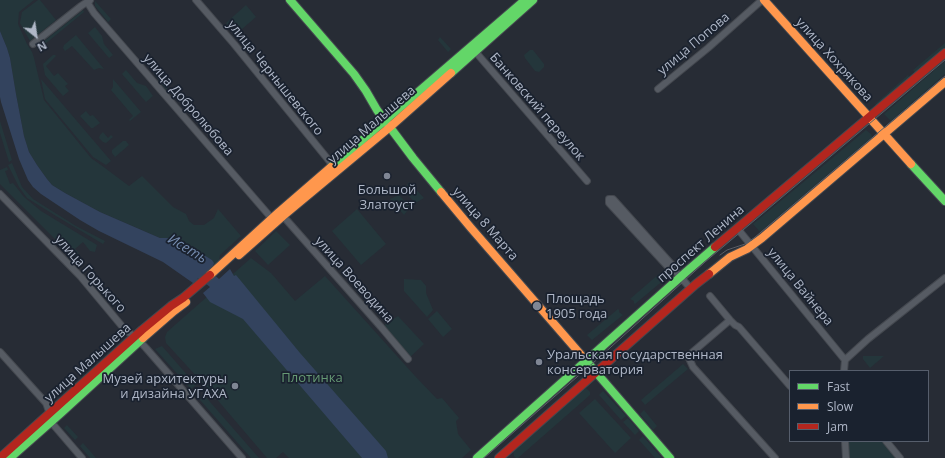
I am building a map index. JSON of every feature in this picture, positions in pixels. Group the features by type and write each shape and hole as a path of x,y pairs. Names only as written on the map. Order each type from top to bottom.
{"main road":[{"name":"улица 8 Марта","path":"290,0 354,74 377,110 413,158 670,458"},
{"name":"улица Малышева","path":"473,49 525,0"},
{"name":"улица Малышева","path":"10,458 50,418 171,306 196,290 274,220 473,49 533,0"},
{"name":"улица Хохрякова","path":"763,0 945,201"},
{"name":"проспект Ленина","path":"477,458 586,361 678,275 870,118 945,53"},
{"name":"проспект Ленина","path":"499,458 730,256 752,246 945,82"},
{"name":"улица Малышева","path":"274,220 283,216 335,168"},
{"name":"улица Малышева","path":"0,458 40,422 50,418"}],"street":[{"path":"33,44 90,0"},
{"name":"улица Добролюбова","path":"90,0 88,3 94,13 274,220"},
{"name":"улица Чернышевского","path":"196,0 234,44 335,168"},
{"name":"улица Попова","path":"658,89 763,0"},
{"name":"Банковский переулок","path":"473,49 587,181"},
{"name":"улица Горького","path":"0,194 77,273 126,331 137,338 242,458"},
{"path":"678,275 673,266 624,212 613,200 609,199 609,203 670,269 691,289"},
{"name":"улица Воеводина","path":"283,216 381,326 408,360"},
{"name":"улица Вайнера","path":"737,228 844,360"},
{"path":"844,370 844,360 945,278"},
{"path":"710,296 789,385"},
{"path":"730,320 688,356 693,367 775,458"},
{"path":"0,352 46,403 50,418 82,458"},
{"path":"843,442 846,458"},
{"path":"887,442 900,458"}],"green space":[{"path":"0,0 34,0 19,12 18,24 32,52 44,100 91,158 129,186 142,176 173,207 186,214 189,221 194,225 204,225 214,218 218,209 241,236 220,255 219,261 214,265 212,260 166,238 160,238 100,212 52,185 29,152 24,136 10,58 0,31"},
{"path":"40,0 56,20 30,41 20,23 22,12"},
{"path":"95,1 111,19 108,22 95,6"},
{"path":"246,5 256,17 235,35 226,23"},
{"path":"83,10 84,12 39,49 38,46"},
{"path":"95,27 102,36 104,44 113,55 109,58 88,33"},
{"path":"76,35 104,69 99,68 94,70 72,46 65,51 63,48 64,45"},
{"path":"440,37 451,49 448,52 438,40"},
{"path":"945,43 945,48 915,73 913,70"},
{"path":"530,50 533,50 544,64 544,67 539,72 535,71 525,58 524,55"},
{"path":"53,55 56,56 46,66 54,76 58,73 68,84 65,86 69,91 63,96 45,75 43,64"},
{"path":"945,61 945,74 891,121 884,114"},
{"path":"126,70 137,83 146,86 153,96 146,102 122,74"},
{"path":"154,70 168,87 166,90 154,74"},
{"path":"908,75 910,78 877,106 875,104"},
{"path":"41,79 111,161 106,165 93,157 45,99"},
{"path":"113,79 141,112 130,121 129,120 133,116 111,90 113,87"},
{"path":"86,111 90,116 93,115 100,123 91,128 80,116"},
{"path":"0,121 12,160 9,162 0,133"},
{"path":"866,130 872,137 760,232 753,224"},
{"path":"103,132 108,138 111,135 113,137 106,143 99,138"},
{"path":"123,141 126,141 129,145 115,157 112,150"},
{"path":"12,163 22,187 33,199 76,226 105,241 103,244 27,198 19,187 8,165"},
{"path":"7,167 8,170 5,171 10,184 13,183 24,197 41,211 97,245 95,252 90,251 83,242 75,249 79,253 71,260 71,255 0,184 0,170"},
{"path":"409,182 424,198 415,203 404,190"},
{"path":"399,195 410,207 404,215 390,199"},
{"path":"357,209 386,244 361,265 332,231"},
{"path":"276,231 290,245 268,265 255,251"},
{"name":"Плотинка","path":"251,258 271,273 295,301 325,276 415,376 437,399 442,398 459,418 456,421 458,434 471,450 462,458 289,458 283,452 276,458 267,458 209,390 166,343 165,337 167,332"},
{"path":"660,273 665,279 635,304 634,301 630,299"},
{"path":"404,279 421,280 426,286 426,293 433,310 427,317 404,291"},
{"path":"618,309 623,315 592,340 587,335"},
{"path":"437,311 452,329 443,337 428,319"},
{"path":"398,316 424,344 409,358 383,326"},
{"path":"162,346 196,385 191,389 155,349"},
{"path":"863,356 884,356 870,368 863,359"},
{"path":"683,364 688,369 645,405 641,400"},
{"path":"586,388 590,392 590,395 518,458 514,456 513,452 515,449"},
{"path":"603,391 626,416 621,420 599,395"},
{"path":"204,395 259,458 251,458 200,400"},
{"path":"595,399 631,438 615,453 579,413"},
{"path":"644,410 657,426 653,430 640,414"},
{"path":"628,418 639,431 635,435 623,422"},
{"path":"67,425 78,437 75,440 64,428"},
{"path":"643,436 662,458 655,458 639,440"},
{"path":"848,442 883,442 896,458 849,458"},
{"path":"83,443 96,458 90,458 80,446"}],"water":[{"name":"Исеть","path":"0,31 10,58 24,136 29,152 52,185 100,212 160,238 173,238 181,241 212,260 214,263 209,270 219,279 230,269 234,276 236,275 300,353 386,451 388,458 362,458 243,319 210,302 203,293 210,287 200,279 198,278 196,283 193,283 163,262 99,231 80,220 33,187 28,180 19,159 1,102"}],"tram line":[{"path":"484,458 601,356 705,262 945,60"},
{"path":"720,255 727,250 745,244 754,238 945,76"}],"traffic: fast":[{"path":"290,0 354,74 377,110 441,192"},
{"path":"331,167 525,0"},
{"path":"451,73 533,0"},
{"path":"911,164 945,201"},
{"path":"477,458 715,247"},
{"path":"10,458 143,338"},
{"path":"582,356 670,458"}],"traffic: slow":[{"path":"764,0 911,164"},
{"path":"239,255 283,216 390,127 451,73"},
{"path":"709,274 730,257 747,249 762,238 945,82"},
{"path":"210,275 331,167"},
{"path":"441,192 582,356"},
{"path":"143,338 186,302"}],"traffic: jam":[{"path":"715,247 945,53"},
{"path":"499,458 709,274"},
{"path":"0,458 142,330 210,275"}],"place":[{"name":"Большой Златоуст","path":"387,176"},
{"name":"Площадь 1905 года","path":"537,306"},
{"name":"Уральская государственная консерватория","path":"539,362"},
{"name":"Музей архитектуры и дизайна УГАХА","path":"235,386"}]}
